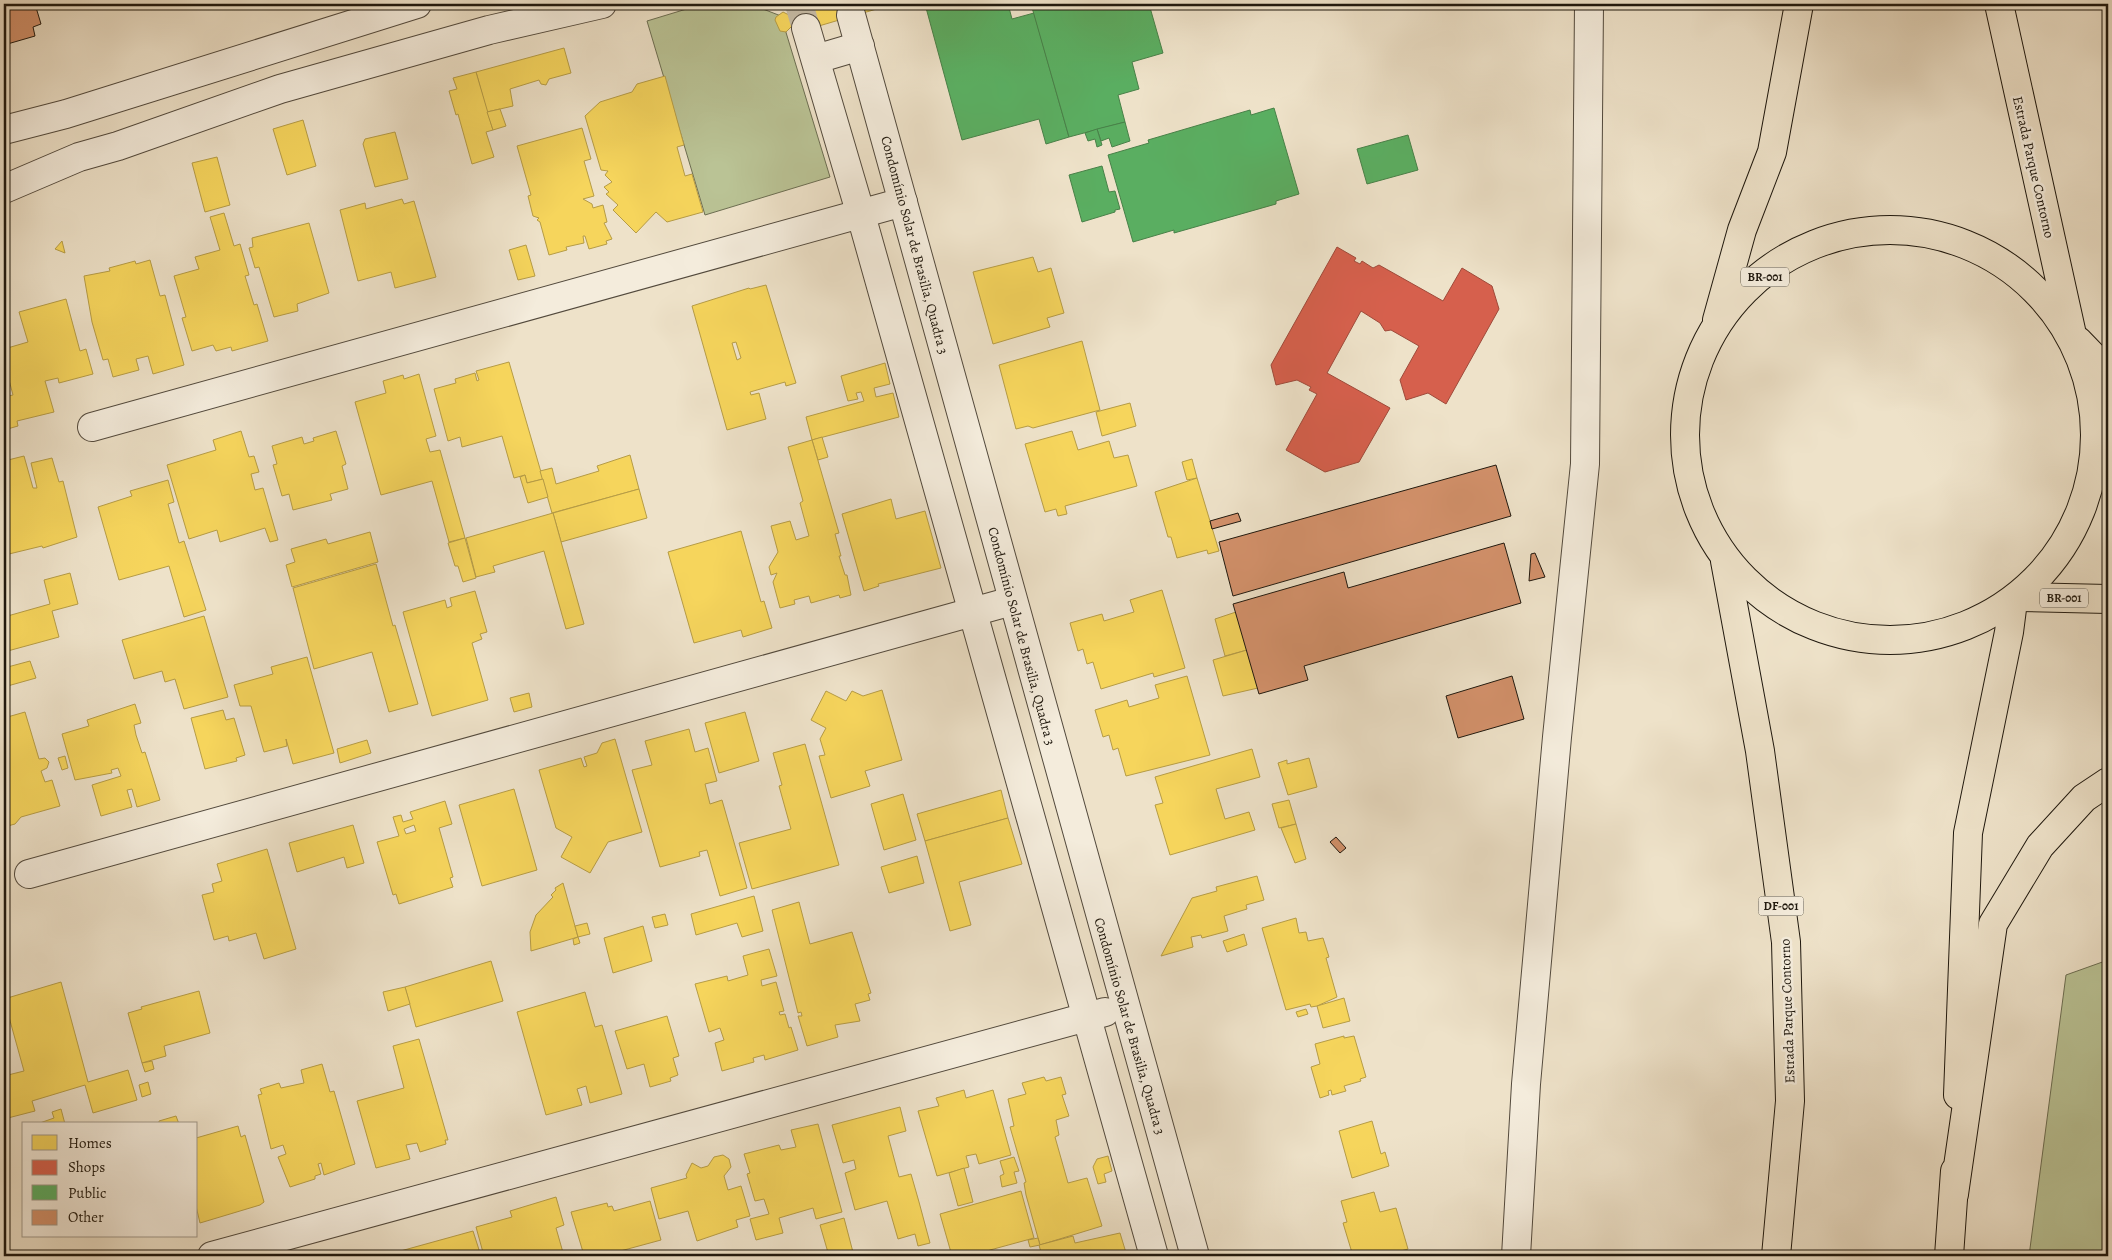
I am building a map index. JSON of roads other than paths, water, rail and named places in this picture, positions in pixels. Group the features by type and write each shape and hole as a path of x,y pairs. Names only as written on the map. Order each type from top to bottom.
{"main road":[{"name":"BR-001","path":"1799,4 1772,152 1742,230 1717,320 1689,380 1682,446 1695,506 1725,560 1784,614 1860,640 1940,635 2016,599 2078,524 2098,432 2074,336"},
{"name":"Estrada Parque Contorno","path":"2004,12 2074,336"},
{"name":"BR-001","path":"1717,320 1795,250 1897,226 1998,256 2108,372"},
{"name":"Estrada Parque Contorno","path":"1725,560 1760,752 1786,942 1790,1101 1776,1256"},
{"name":"BR-001","path":"2016,599 2108,599"},
{"path":"1949,1256 1954,1194 1968,833 2016,599"},
{"path":"1954,1194 1993,924 2040,846 2084,798 2108,782"}],"street":[{"path":"4,130 66,114 417,4"},
{"path":"4,189 79,157 118,146 280,89 489,30 602,4"},
{"path":"1518,1250 1526,1084 1557,737 1585,464 1589,4"},
{"name":"Condomínio Solar de Brasilia, Quadra 3","path":"851,15 1195,1256"},
{"path":"806,28 861,214 1154,1256"},
{"path":"816,59 860,46"},
{"path":"92,427 903,202"},
{"path":"30,874 1012,601"},
{"path":"212,1256 1125,1007"}],"tunnel":[{"path":"799,4 806,28"}]}
